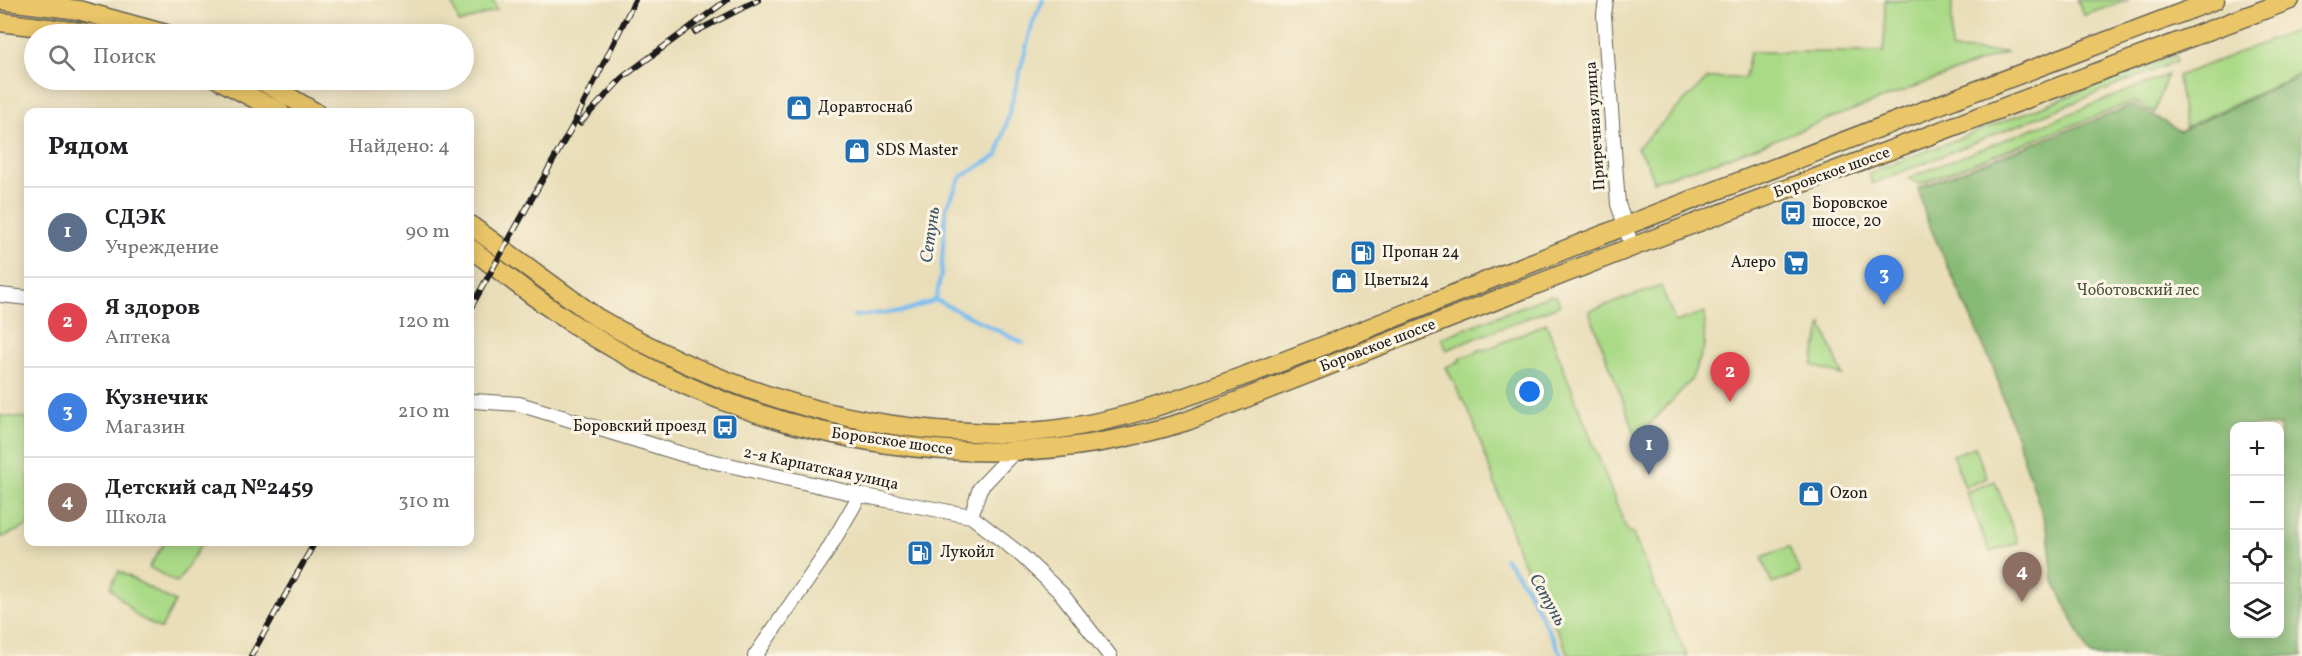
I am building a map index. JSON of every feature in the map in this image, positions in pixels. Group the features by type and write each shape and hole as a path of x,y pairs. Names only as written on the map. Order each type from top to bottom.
{"main road":[{"path":"0,0 78,10 129,24"},
{"name":"Боровское шоссе","path":"474,228 596,317 627,336 700,372 759,394 815,410 893,425 973,432 1042,431 1112,418 1181,399 1274,365 1624,226 2215,0"},
{"name":"Боровское шоссе","path":"474,251 566,319 599,340 667,376 728,403 824,433 872,442 948,451 1016,450 1090,443 1187,421 1632,247 2290,0"},
{"path":"0,22 24,25"},
{"path":"238,90 272,108"},
{"path":"277,90 308,108"}],"street":[{"name":"Приречная улица","path":"1606,0 1604,15 1618,204 1632,247"},
{"path":"0,295 24,298"},
{"name":"2-я Карпатская улица","path":"474,401 519,404 685,455 860,495 971,516 1021,555 1061,593 1110,656"},
{"path":"971,516 980,488 1016,450"},
{"path":"755,656 825,555 860,495"}],"green space":[{"path":"451,0 493,0 497,10 459,23"},
{"path":"1885,0 1952,0 1951,50 2007,52 1718,161 1653,181 1648,164 1637,148 1708,78 1745,78 1750,52 1884,52"},
{"path":"2077,0 2129,0 2084,15"},
{"path":"2302,28 2302,73 2185,127 2178,76"},
{"path":"2176,55 2177,61 1872,184 1869,173"},
{"path":"2167,75 2154,113 2135,101 1920,184 1908,178"},
{"name":"Чоботовский лес","path":"2302,75 2302,656 2090,656 2053,579 2048,531 1993,367 1926,218 1918,188 2134,105 2180,131"},
{"path":"1661,286 1675,322 1705,312 1704,348 1691,380 1637,438 1589,311"},
{"path":"1551,295 1557,297 1560,305 1446,350 1441,338"},
{"path":"1546,323 1624,523 1629,533 1632,532 1687,656 1570,656 1520,556 1472,418 1446,367 1460,361 1459,359"},
{"path":"1822,324 1843,376 1812,365"},
{"path":"0,416 24,418 24,528 0,538"},
{"path":"1975,447 1987,478 1965,487 1953,455"},
{"path":"1995,481 2018,543 1990,552 1966,492"},
{"path":"162,546 200,546 177,583 149,567"},
{"path":"1789,547 1800,573 1772,584 1762,557"},
{"path":"119,571 175,602 161,629 138,617 110,587"}],"waterway":[{"name":"Сетунь","path":"1023,343 936,300 941,274 946,208 961,177 998,155 1033,22 1043,0"},
{"path":"854,316 904,311 936,300"},
{"name":"Сетунь","path":"1505,558 1525,585 1562,656"}],"railway":[{"path":"474,302 572,127 635,0"},
{"path":"580,123 623,77 727,0"},
{"path":"695,32 758,0"},
{"path":"251,656 313,546"}],"place":[{"name":"Доравтоснаб","path":"799,108"},
{"name":"SDS Master","path":"857,151"},
{"name":"Боровское шоссе, 20","path":"1793,213"},
{"name":"Пропан 24","path":"1363,253"},
{"name":"Алеро","path":"1796,263"},
{"name":"Цветы24","path":"1344,281"},
{"name":"Кузнечик","path":"1884,305"},
{"name":"Я здоров","path":"1730,402"},
{"name":"Боровский проезд","path":"725,427"},
{"name":"СДЭК","path":"1649,475"},
{"name":"Ozon","path":"1811,494"},
{"name":"Лукойл","path":"920,553"},
{"name":"Детский сад №2459","path":"2022,602"}]}
